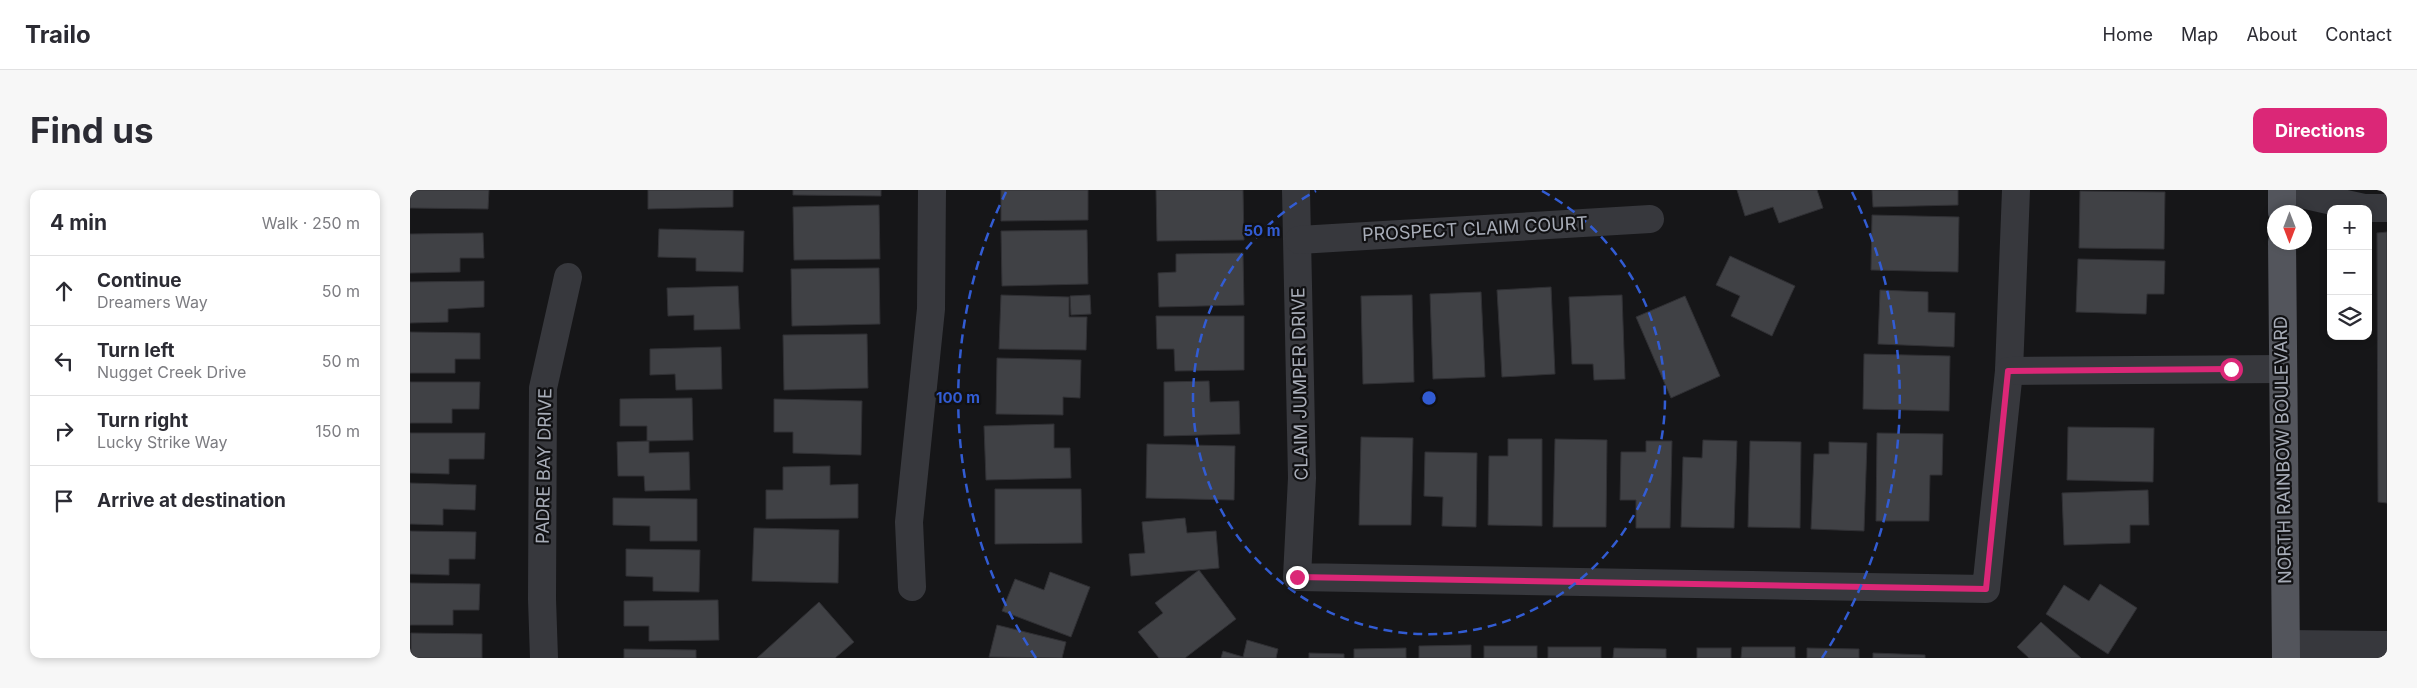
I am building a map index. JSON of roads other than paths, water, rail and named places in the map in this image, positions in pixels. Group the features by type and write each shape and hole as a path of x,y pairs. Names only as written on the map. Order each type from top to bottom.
{"main road":[{"path":"2282,190 2282,205"},
{"name":"NORTH RAINBOW BOULEVARD","path":"2282,250 2286,651"}],"street":[{"path":"912,587 909,522 931,308 932,190"},
{"name":"CLAIM JUMPER DRIVE","path":"1296,190 1299,240 1302,478 1297,577 1986,589 2008,371"},
{"path":"2016,190 2008,371 2282,369"},
{"path":"2282,190 2364,208 2387,208"},
{"name":"PROSPECT CLAIM COURT","path":"1299,240 1650,219"},
{"name":"PADRE BAY DRIVE","path":"544,658 542,599 543,388 568,277"},
{"path":"2286,651 2387,644"}]}
